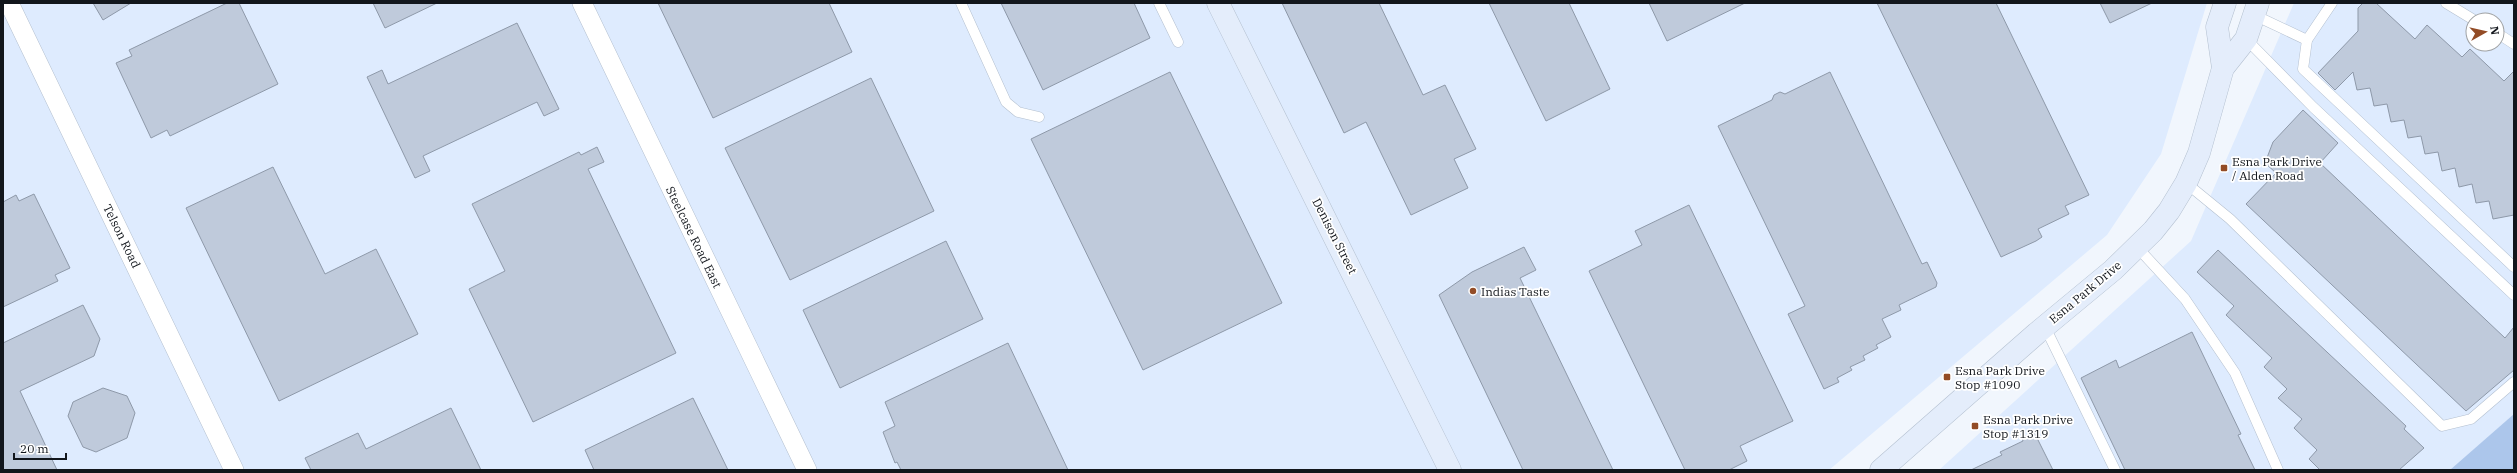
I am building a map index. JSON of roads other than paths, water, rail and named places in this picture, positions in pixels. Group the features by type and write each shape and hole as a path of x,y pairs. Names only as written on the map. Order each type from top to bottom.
{"street":[{"name":"Telson Road","path":"9,3 234,470"},
{"name":"Steelcase Road East","path":"582,3 807,470"},
{"name":"Denison Street","path":"1218,3 1450,470"},
{"name":"Esna Park Drive","path":"2223,68 2217,27 2225,3"},
{"name":"Esna Park Drive","path":"1881,470 2045,327 2113,270 2137,247 2169,211 2186,183 2199,153 2223,68 2246,39 2256,9"}],"lane":[{"path":"962,3 1006,102 1018,112 1039,117"},
{"path":"1159,3 1178,42"},
{"path":"2332,3 2307,40 2303,68 2514,267"},
{"path":"2446,3 2465,15"},
{"path":"2256,9 2307,40"},
{"path":"2246,39 2313,107 2514,295"},
{"path":"2505,39 2514,44"},
{"path":"2186,183 2230,218 2442,426 2471,419 2514,382"},
{"path":"2137,247 2185,298 2236,373 2278,470"},
{"path":"2045,327 2115,470"}],"place":[{"name":"Esna Park Drive / Alden Road","path":"2224,168"},
{"name":"Indias Taste","path":"1473,291"},
{"name":"Esna Park Drive Stop #1090","path":"1947,377"},
{"name":"Esna Park Drive Stop #1319","path":"1975,426"}]}
